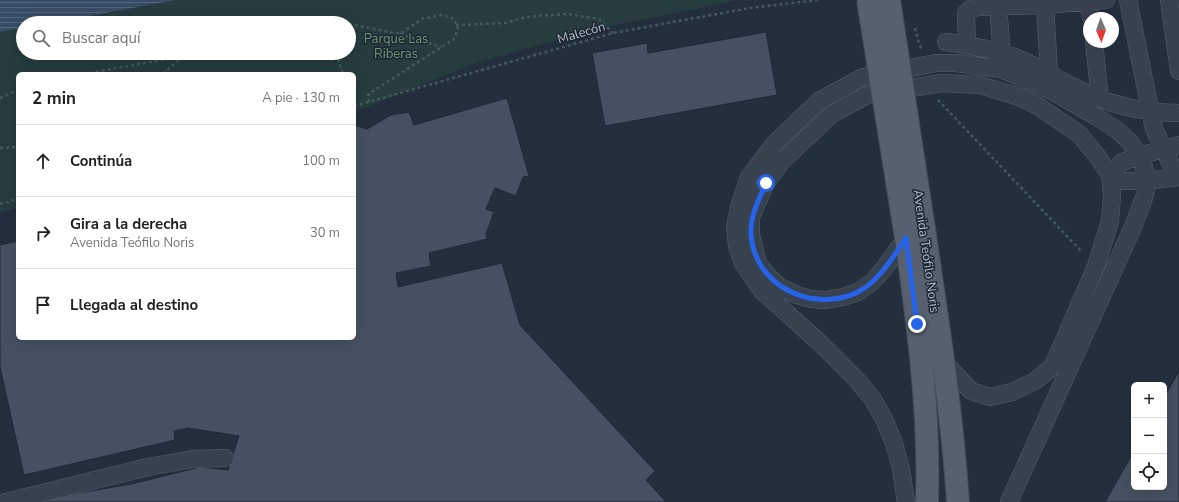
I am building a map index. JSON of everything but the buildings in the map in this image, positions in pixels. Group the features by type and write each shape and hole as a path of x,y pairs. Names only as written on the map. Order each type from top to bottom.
{"main road":[{"name":"Avenida Teófilo Noris","path":"868,0 943,361 956,464 958,502"},
{"name":"Avenida Teófilo Noris","path":"889,0 916,236 922,378 928,467 928,502"}],"lane":[{"path":"1110,175 1122,181 1147,181 1178,177 1162,148 1154,129 1128,0"},
{"path":"1169,0 1179,71"},
{"path":"1045,5 1050,73"},
{"path":"967,45 966,13 979,7 1045,5 1095,7"},
{"path":"998,6 1002,54"},
{"path":"946,42 967,45 1014,57 1050,73 1074,87 1100,99 1123,107 1151,112 1179,113"},
{"path":"1095,48 1100,99"},
{"path":"906,502 901,469 894,443 884,419 872,398 856,379 819,342 762,291 743,263 737,246 735,226 740,204 749,177 775,143 819,101 863,77 936,63 956,63 1001,69 1052,91 1117,130 1130,142 1140,156 1147,181 1145,195 1133,227 1009,502"},
{"path":"916,236 872,282 858,292 843,297 826,300 810,299 780,287 769,277 758,263 751,235 751,217 766,183 782,161 832,114 867,95 942,83 980,85 1019,97 1038,106 1079,134 1098,157 1110,175 1112,196 1110,220 1096,266 1053,366 1035,381 1012,392 990,397 971,391 943,361"},
{"path":"1110,175 1122,162 1162,148 1179,145"},
{"path":"749,177 759,177 766,183"},
{"path":"6,502 148,467 193,459 225,458"}],"path":[{"name":"Malecón","path":"356,105 613,33 750,8 818,0"},
{"path":"456,25 504,22 526,17 568,14 599,19 613,33"},
{"path":"369,102 368,95 372,91 454,39 458,29 454,19 442,16 422,19 400,34"},
{"path":"913,22 918,44 922,50"},
{"path":"356,25 400,34 441,47"},
{"path":"95,72 161,60"},
{"path":"165,72 179,60"},
{"path":"338,60 342,72"},
{"path":"0,98 16,91"},
{"path":"938,94 938,101 1096,266"},
{"path":"0,148 16,147"},
{"path":"0,204 16,200"}],"green space":[{"name":"Parque Las Riberas","path":"176,0 739,0 601,28 475,63 356,111 356,72 16,72 16,208 0,212 0,32 16,29 16,60 356,60 356,16 89,16"}],"water":[{"path":"0,0 176,0 89,16 16,16 16,29 0,32"}],"route":[{"path":"766,183 751,217 751,235 758,263 769,277 780,287 810,299 826,300 843,297 858,292 872,282 883,270 906,238 917,324"}]}
